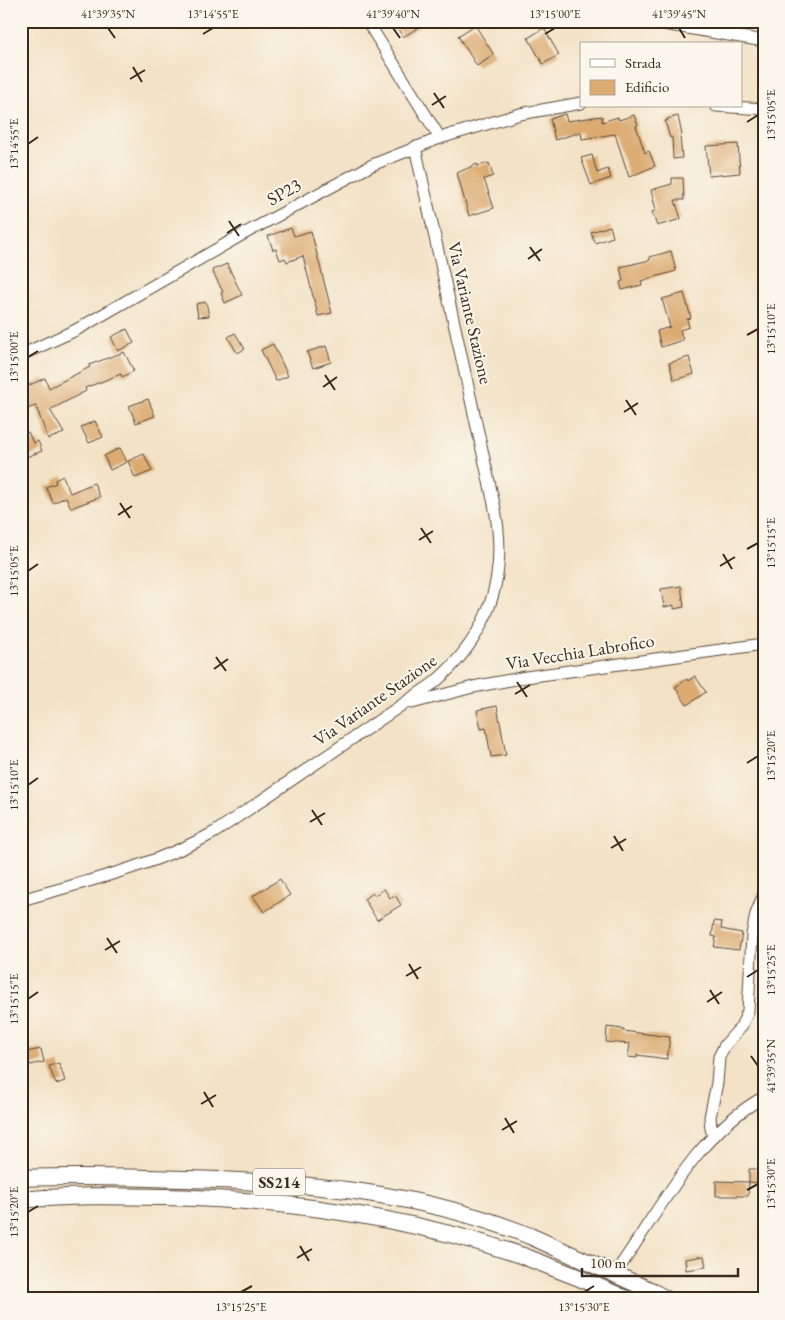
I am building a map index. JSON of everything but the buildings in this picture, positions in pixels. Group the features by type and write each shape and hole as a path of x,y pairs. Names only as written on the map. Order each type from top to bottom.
{"highway":[{"name":"SS214","path":"21,1178 71,1176 279,1182 398,1198 445,1208 530,1236 666,1299"},
{"name":"SS214","path":"21,1200 86,1195 215,1198 309,1206 360,1214 471,1239 523,1256 626,1299"}],"street":[{"path":"367,21 440,138"},
{"path":"646,21 764,41"},
{"name":"SP23","path":"21,355 76,330 204,256 351,175 440,138 520,114 580,103"},
{"path":"742,108 764,109"},
{"name":"Via Variante Stazione","path":"21,900 114,874 164,857 192,844 239,817 428,688 446,673 471,643 486,617 498,577 500,556 496,514 415,147"},
{"name":"Via Vecchia Labrofico","path":"403,705 513,679 764,644"},
{"path":"714,1136 710,1125 710,1117 717,1083 718,1057 724,1045 741,1027 748,1011 752,935 756,914 764,894"},
{"path":"621,1265 674,1185 714,1136 738,1114 764,1097"}]}
